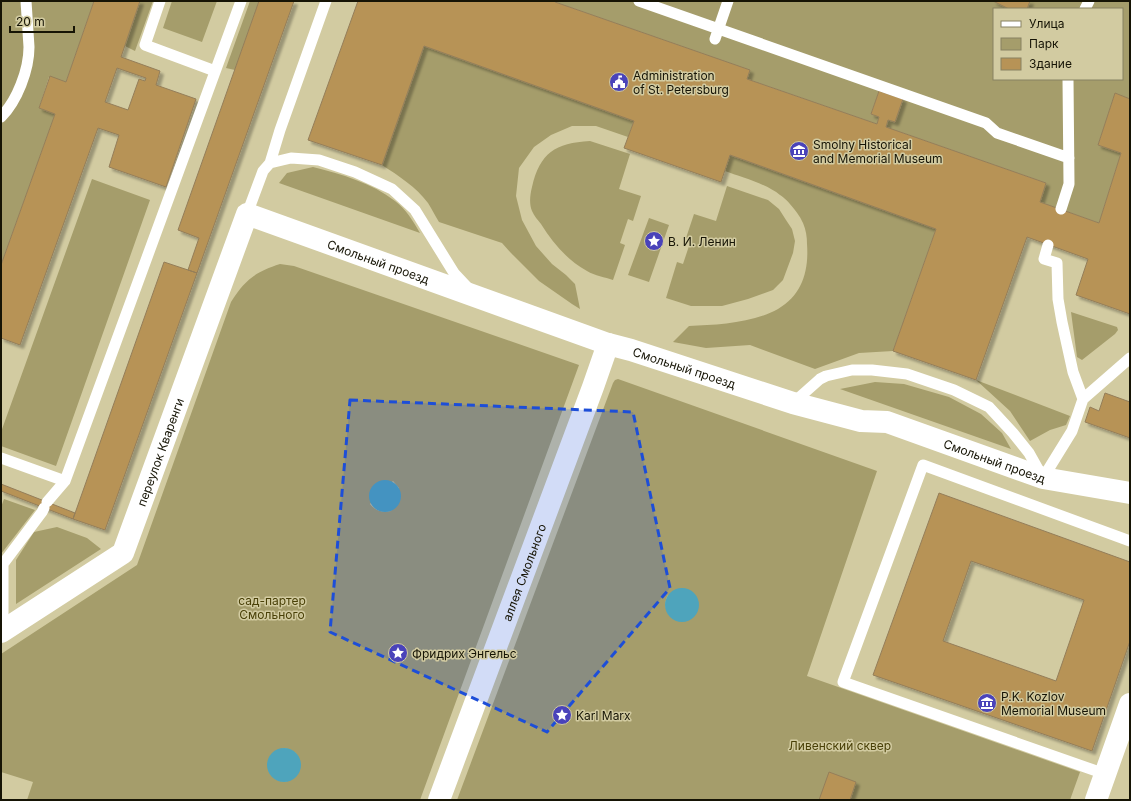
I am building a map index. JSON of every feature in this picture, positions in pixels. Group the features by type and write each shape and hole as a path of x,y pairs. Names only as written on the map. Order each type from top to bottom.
{"street":[{"name":"Смольный проезд","path":"247,214 608,344 793,403 862,421 887,422 1043,478 1130,493"},
{"name":"переулок Кваренги","path":"2,632 123,553 247,214"},
{"name":"аллея Смольного","path":"439,800 608,344"},
{"path":"1096,800 1130,704"}],"lane":[{"path":"1,117 12,104 21,84 27,61 29,48 26,1"},
{"path":"160,1 145,45 216,71"},
{"path":"2,632 3,564 42,512 45,505 65,481 241,1"},
{"path":"247,214 263,171 270,163 280,130 326,1"},
{"path":"639,1 716,34 986,123 997,133 1069,158"},
{"path":"716,34 728,1"},
{"path":"1061,209 1069,184 1068,80"},
{"path":"270,163 290,158 319,160 355,172 392,189 415,210 454,273 476,297"},
{"path":"1048,245 1044,259 1056,263 1058,298 1062,322 1073,372 1083,398"},
{"path":"793,403 820,379 826,376 852,370 872,370 907,374 954,390 989,407 1029,453 1043,478 1072,431 1083,398 1130,358"},
{"path":"1,458 65,481"},
{"path":"1105,774 843,682 923,465 1130,541"}],"highlighted area":[{"path":"350,400 633,412 670,588 547,732 330,632"}],"green space":[{"path":"1,1 94,1 66,82 49,77 39,108 55,114 1,265"},
{"path":"140,1 153,1 135,51 125,46"},
{"path":"172,1 217,1 202,42 163,28"},
{"path":"250,1 259,1 235,70 226,68"},
{"path":"1130,1 1130,99 1115,94 1098,145 1121,153 1099,223 1040,202 1046,183 886,127 888,120 895,122 903,100 879,91 871,114 879,117 877,124 747,79 749,70 555,2"},
{"path":"424,46 634,121 628,137 596,126 572,126 551,135 534,147 519,168 516,196 522,220 536,246 552,264 575,284 580,309 539,281 502,243 439,222 428,203 413,187 382,165"},
{"path":"590,141 630,154 619,189 641,196 633,221 628,219 620,243 625,245 613,280 590,273 573,262 550,238 535,216 530,205 535,175 545,158 558,147 567,144"},
{"path":"730,155 936,229 893,351 859,353 815,369 750,345 706,348 673,342 689,326 723,324 746,320 768,314 778,309 793,297 805,273 807,264 807,239 806,231 799,216 787,200 775,191 754,181 725,171"},
{"path":"313,167 356,180 386,195 406,211 420,233 279,183 287,173"},
{"path":"92,179 150,200 56,466 1,446 1,432"},
{"path":"727,186 768,200 779,209 792,229 795,241 793,253 783,280 773,290 722,306 691,306 666,298 677,262 683,264 691,240 686,238 694,214 716,221"},
{"path":"649,218 669,225 649,282 628,275"},
{"name":"сад-партер Смольного","path":"280,264 294,266 579,365 420,800 27,800 33,782 1,772 1,654 137,565 231,302 246,282 251,278 264,270","holes":["393,481 399,488 391,511 382,512 377,510 370,504","283,748 296,753 299,760 297,774 288,781 276,780 268,769"]},
{"path":"1071,312 1117,327 1118,330 1082,360 1077,357"},
{"name":"Ливенский сквер","path":"618,379 877,471 807,676 1080,772 1070,800 457,800 615,380","holes":["668,595 683,621 674,619 670,616 665,604"]},
{"path":"976,380 1070,416 1066,425 1050,430 1030,441 1010,411"},
{"path":"875,382 904,384 949,397 981,414 1002,433 1011,449 840,389"},
{"path":"4,499 35,510 1,554 1,507"},
{"path":"57,527 87,538 101,549 16,604 16,560 34,532"}],"water":[{"path":"382,480 388,480 397,484 401,496 397,508 388,512 382,512 373,508 369,499 369,493 373,484"},
{"path":"682,588 694,593 699,605 694,617 682,622 670,617 665,605 670,593"},
{"path":"284,748 296,753 301,765 296,777 284,782 272,777 267,765 272,753"}],"building":[{"path":"94,1 140,1 121,57 160,71 156,85 196,99 166,187 109,167 119,135 98,128 20,345 1,338 1,265 55,114 39,108 50,76 66,82","holes":["117,68 146,78 145,81 139,79 128,110 105,102"]},
{"path":"259,1 294,1 197,273 188,270 199,238 178,230"},
{"path":"358,1 556,1 555,2 750,70 747,79 877,124 879,117 871,114 879,91 903,99 895,122 888,120 886,127 1046,183 1040,202 1099,223 1121,153 1098,145 1115,93 1130,99 1130,314 1076,295 1088,259 1027,237 976,380 893,351 936,229 730,155 721,182 624,148 634,121 424,46 382,165 308,140"},
{"path":"993,1 1030,1 1027,8 1007,8"},
{"path":"164,262 197,273 105,530 73,519"},
{"path":"1105,393 1130,402 1130,438 1085,422 1090,407 1099,411"},
{"path":"1,484 75,513 73,519 1,491"},
{"path":"939,493 1130,562 1130,641 1092,751 873,675","holes":["971,561 1084,600 1056,681 943,641"]},
{"path":"829,772 856,782 850,800 819,800"}],"place":[{"name":"Administration of St. Petersburg","path":"619,82"},
{"name":"Smolny Historical and Memorial Museum","path":"799,151"},
{"name":"В. И. Ленин","path":"654,241"},
{"name":"Фридрих Энгельс","path":"398,653"},
{"name":"P.K. Kozlov Memorial Museum","path":"987,703"},
{"name":"Karl Marx","path":"562,715"}]}
